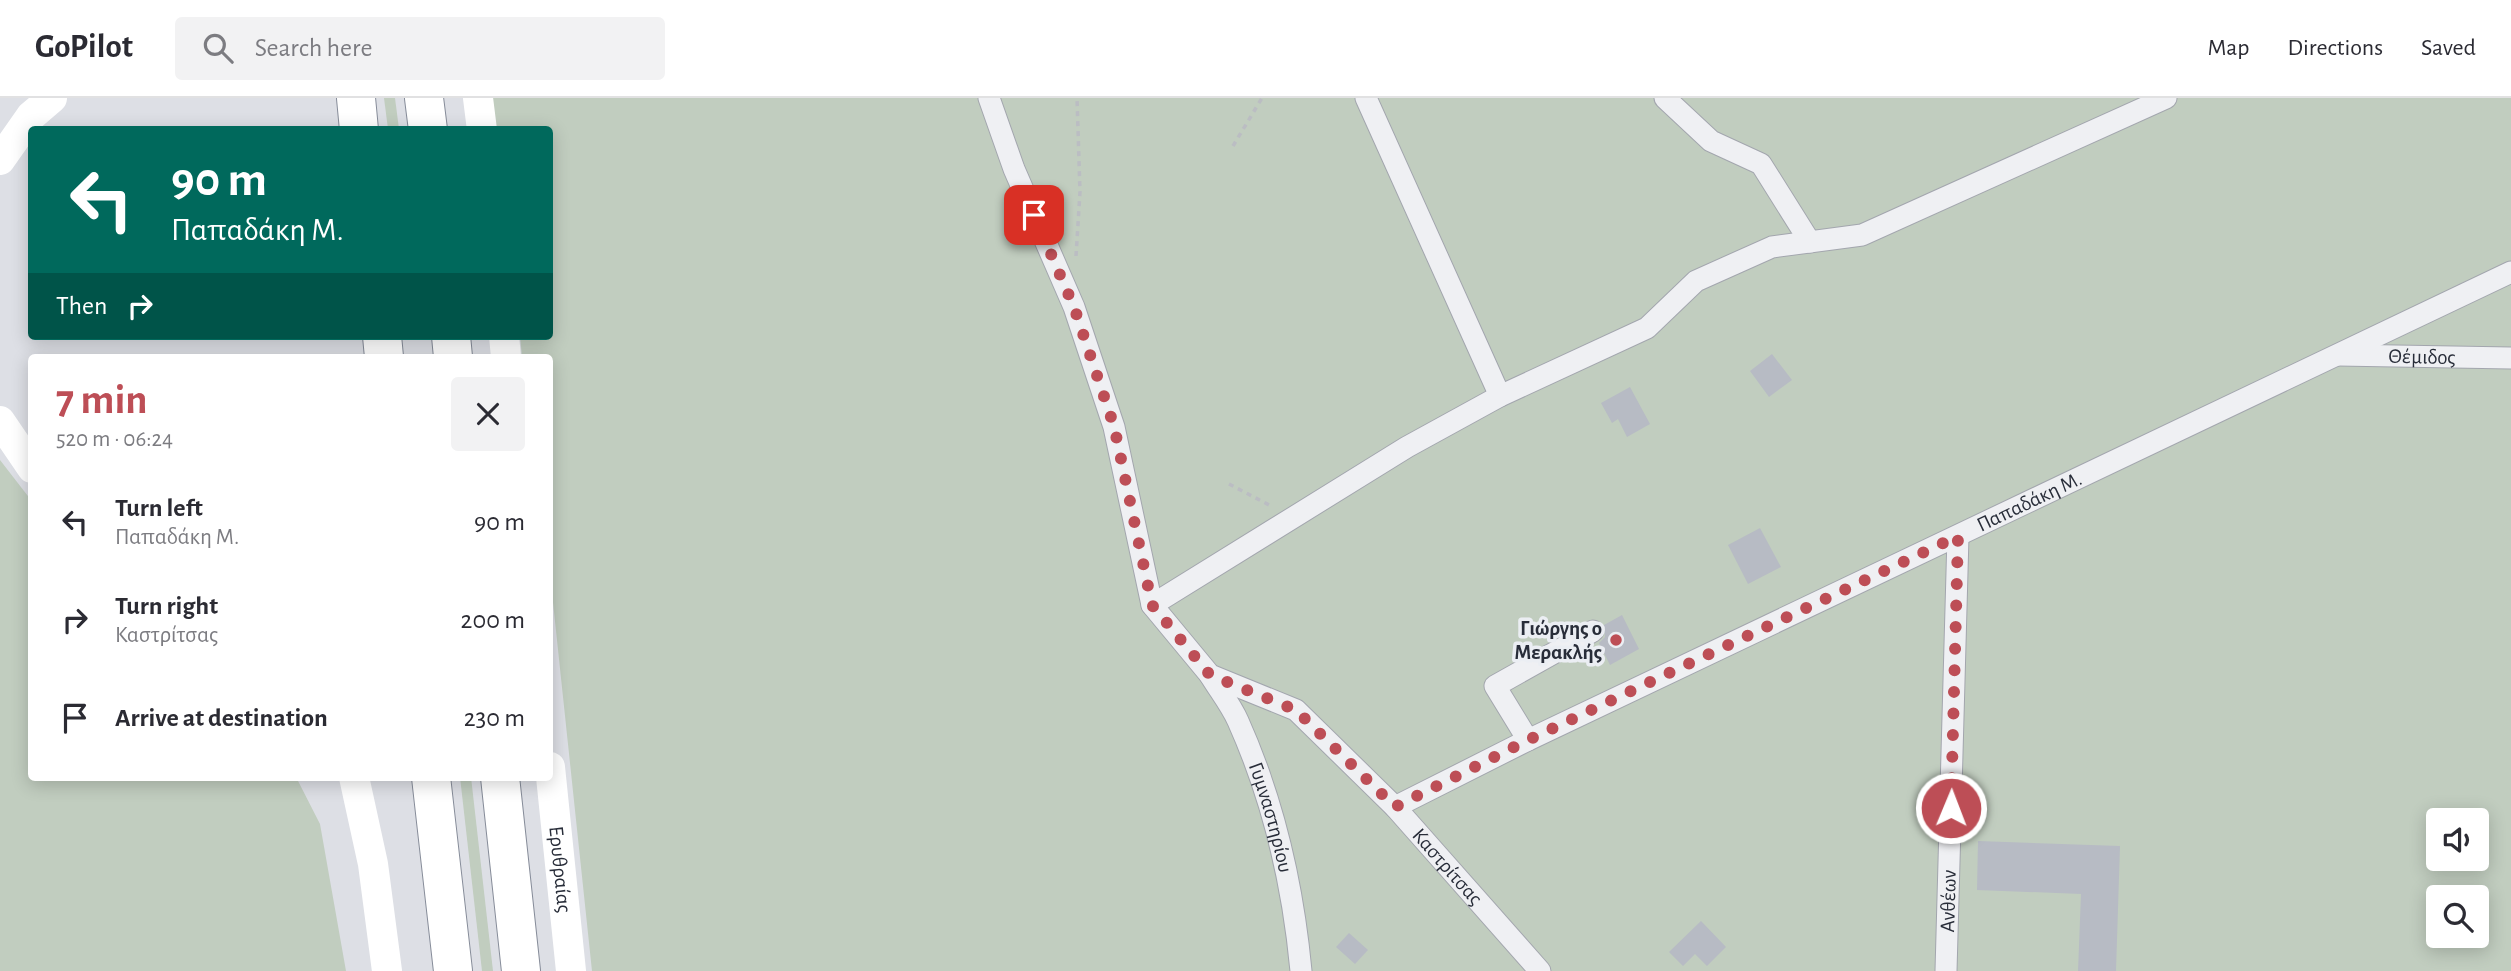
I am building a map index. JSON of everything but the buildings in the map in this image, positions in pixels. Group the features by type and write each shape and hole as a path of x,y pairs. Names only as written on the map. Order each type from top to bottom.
{"highway":[{"path":"356,98 359,126"},
{"path":"424,98 428,126"},
{"path":"412,781 441,870"},
{"path":"431,781 453,971"},
{"path":"500,781 521,971"}],"main road":[{"path":"0,160 32,116 52,98"},
{"path":"478,98 482,126"},
{"path":"0,421 28,462"},
{"path":"355,781 373,864 387,971"},
{"name":"Ερυθραίας","path":"551,781 571,971"}],"street":[{"name":"Καστρίτσας","path":"989,98 1014,169 1074,307 1114,426 1152,605 1210,675 1296,710 1395,807 1540,971"},
{"path":"1366,98 1500,397"},
{"path":"1665,98 1711,141 1760,164 1810,242"},
{"path":"1152,605 1407,447 1500,397 1647,328 1696,281 1772,247 1862,235 2166,98"},
{"name":"Παπαδάκη Μ.","path":"1395,807 1528,740 2511,272"},
{"name":"Θέμιδος","path":"2334,355 2511,358"},
{"name":"Ανθέων","path":"1946,971 1958,536"},
{"path":"1528,740 1495,686 1593,631"},
{"name":"Γυμναστηρίου","path":"1210,675 1238,719 1267,801 1286,868 1301,971"}],"path":[{"path":"1074,307 1080,192 1077,98"},
{"path":"1233,146 1262,98"},
{"path":"1229,484 1293,517"}],"green space":[{"path":"384,98 395,98 399,126 388,126"},
{"path":"489,98 2511,98 2511,971 592,971 553,602 553,354 522,354 520,340 553,340 553,126 493,126"},
{"path":"0,460 28,496 28,781 298,781 320,824 346,971 0,971"},
{"path":"460,781 471,781 493,971 482,971"}],"place":[{"name":"Γιώργης ο Μερακλής","path":"1616,640"}],"route":[{"path":"1034,215 1074,307 1114,426 1152,605 1210,675 1296,710 1395,807 1528,740 1958,536 1951,808"}]}
